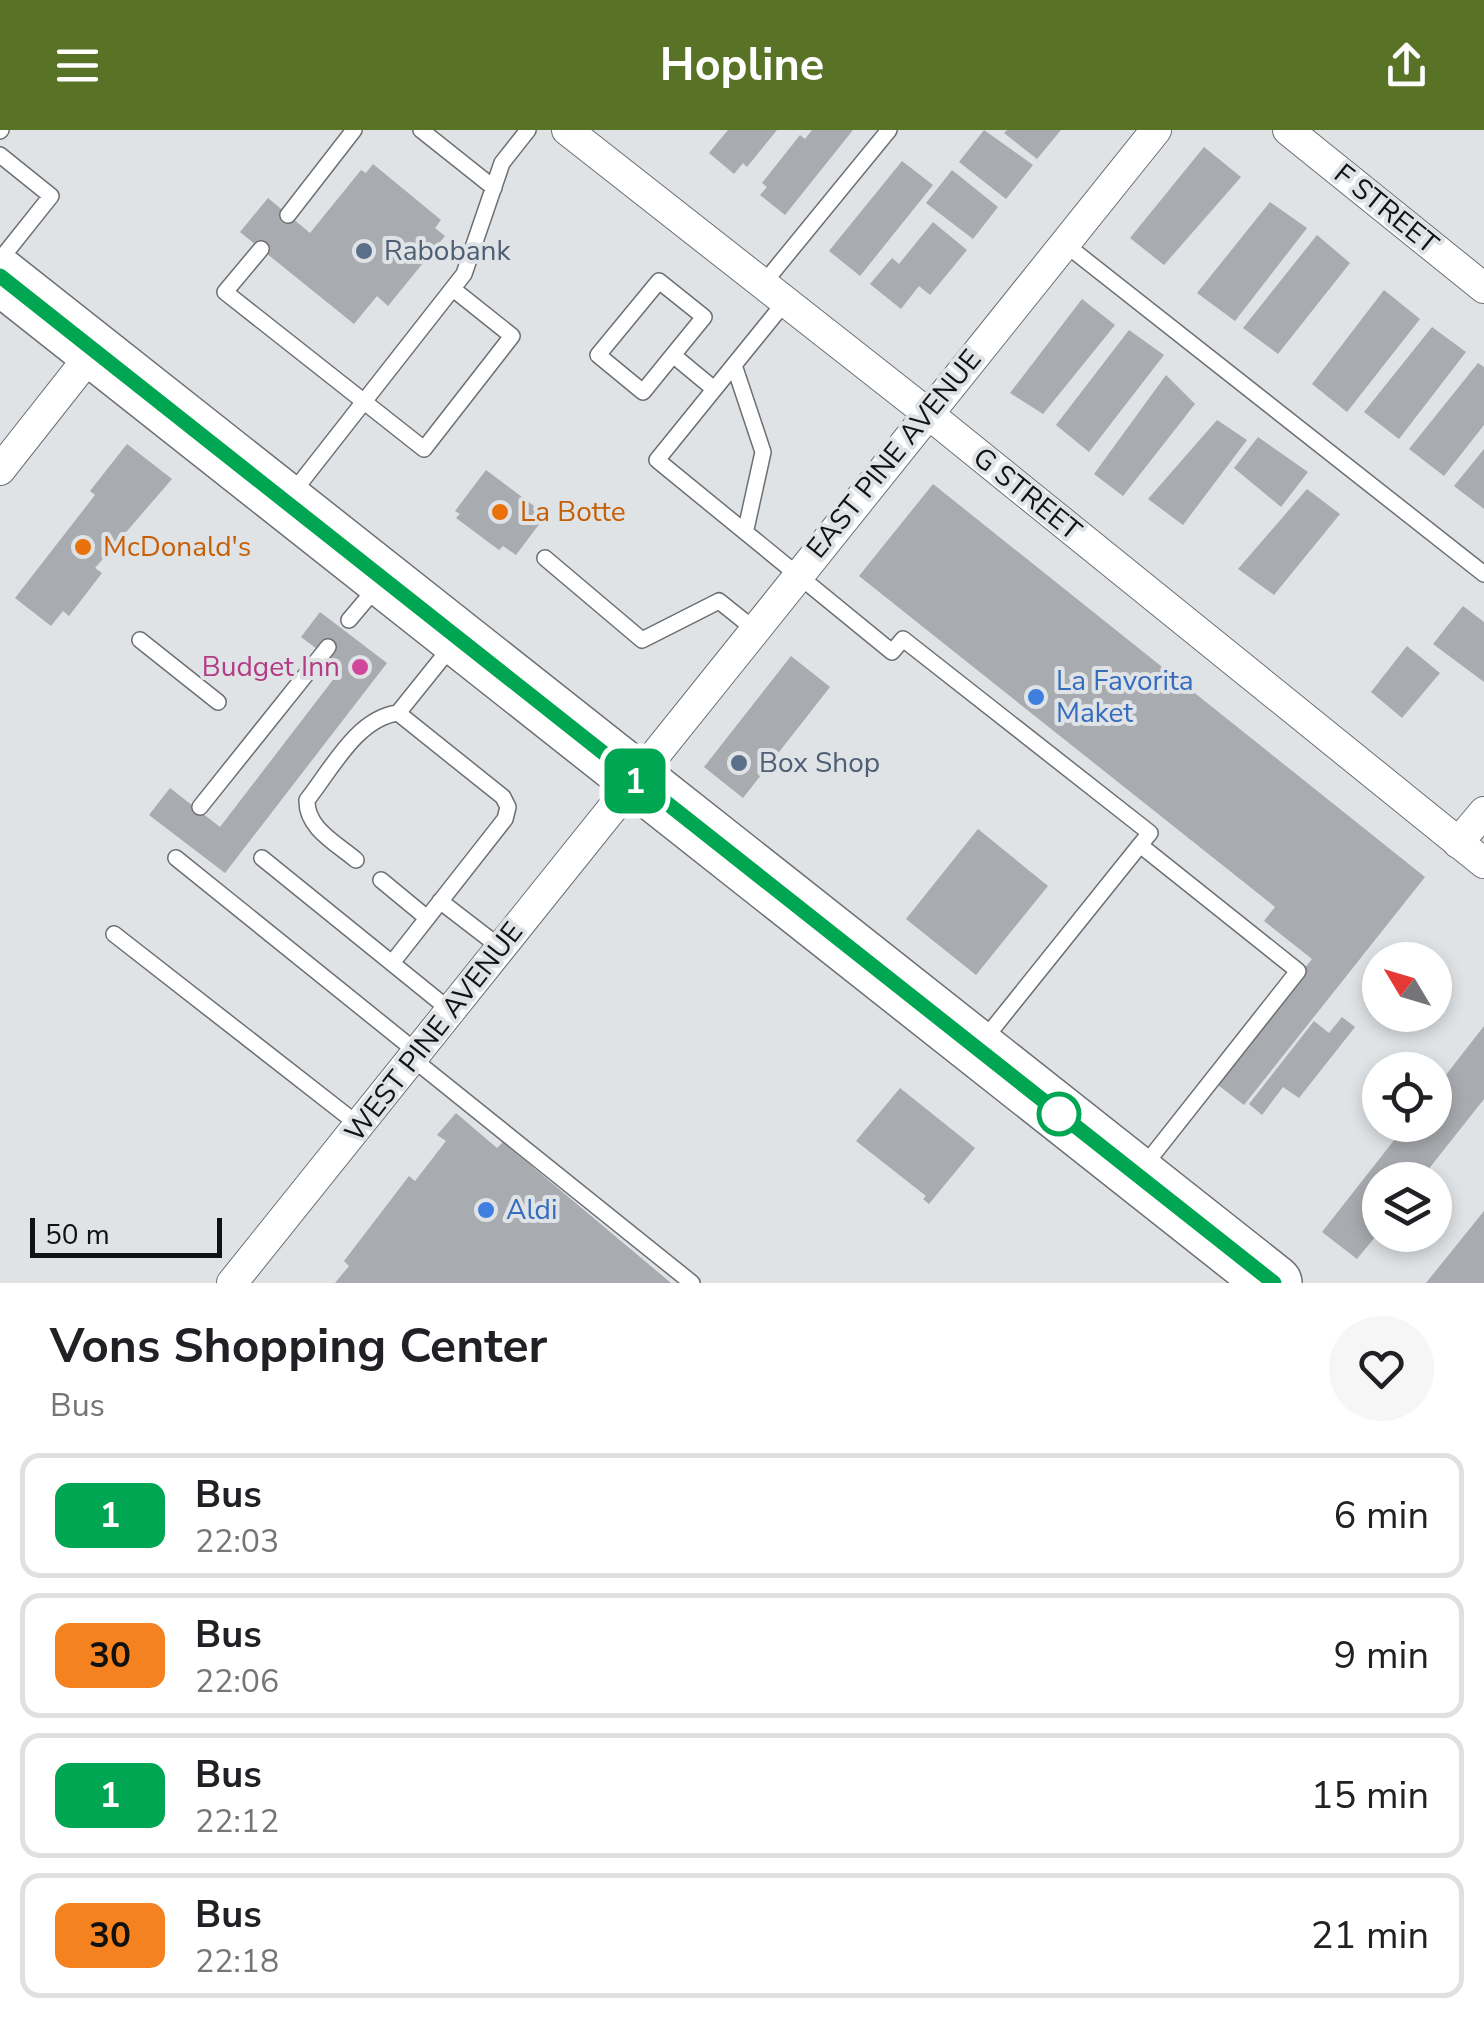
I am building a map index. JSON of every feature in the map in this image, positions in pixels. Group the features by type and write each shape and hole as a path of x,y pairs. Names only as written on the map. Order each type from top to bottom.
{"highway":[{"path":"0,276 284,503 366,600 457,640 1274,1283"}],"street":[{"name":"G STREET","path":"567,130 926,412 1484,863"},
{"name":"EAST PINE AVENUE","path":"634,780 1156,130"},
{"name":"F STREET","path":"1288,130 1484,288"},
{"path":"0,470 93,352"},
{"name":"WEST PINE AVENUE","path":"232,1283 634,780"},
{"path":"1458,842 1484,812"}],"lane":[{"path":"288,215 354,130"},
{"path":"421,130 494,188"},
{"path":"284,503 464,274 502,163 528,130"},
{"path":"889,130 774,293 734,365 657,460 746,529 795,577 892,652 902,639 1150,833 976,1049"},
{"path":"0,154 52,196 0,260"},
{"path":"1065,244 1484,574"},
{"path":"261,249 225,292 424,449 512,336 453,288"},
{"path":"659,280 704,317 673,355 643,392 598,355 659,280"},
{"path":"673,355 714,389"},
{"path":"734,365 763,452 746,529"},
{"path":"545,558 642,640 720,601 754,629"},
{"path":"140,640 218,702"},
{"path":"356,860 313,825 306,814 307,800 366,725 383,715 398,713 457,640"},
{"path":"200,807 328,648"},
{"path":"392,963 505,819 508,806 398,713"},
{"path":"1137,1175 1298,971 1140,844"},
{"path":"176,858 692,1283"},
{"path":"262,858 451,1011"},
{"path":"381,880 428,918"},
{"path":"440,901 501,948"},
{"path":"114,934 360,1126"}],"building":[{"path":"728,130 777,130 747,167 743,163 734,174 709,153"},
{"path":"812,130 853,130 785,215 760,195 767,187 762,183 800,135 805,139"},
{"path":"984,130 1033,165 1006,199 959,162"},
{"path":"1061,130 1037,159 1004,133"},
{"path":"1204,147 1241,177 1164,265 1130,238"},
{"path":"902,161 933,185 860,276 829,251"},
{"name":"Rabobank","path":"373,164 441,220 435,228 445,236 388,306 377,296 354,324 240,232 268,198 310,233 361,170 366,173"},
{"path":"952,170 998,207 973,239 926,203"},
{"path":"1270,202 1307,228 1235,321 1197,293"},
{"path":"933,222 967,250 930,295 919,286 901,309 870,284 892,258 899,264"},
{"path":"1317,235 1350,263 1278,354 1243,328"},
{"path":"1384,290 1420,319 1347,412 1312,384"},
{"path":"1082,299 1115,325 1043,414 1010,393"},
{"path":"1432,327 1466,352 1399,439 1364,412"},
{"path":"1129,330 1164,355 1089,452 1056,425"},
{"path":"1478,363 1484,367 1484,425 1444,476 1409,449"},
{"path":"1166,375 1195,404 1123,496 1094,474"},
{"path":"1217,420 1247,440 1183,525 1148,499"},
{"path":"1258,437 1308,472 1281,507 1234,468"},
{"name":"McDonald's","path":"127,444 172,479 95,568 102,573 69,616 63,611 51,626 15,598 95,495 90,491"},
{"path":"1484,449 1484,509 1454,486"},
{"name":"La Botte","path":"486,470 546,515 516,555 503,546 499,550 456,518 460,514 455,511"},
{"path":"933,484 1425,877 1373,942 1362,942 1362,956 1244,1105 1214,1082 1312,959 1264,921 1275,907 859,576"},
{"path":"1307,489 1340,514 1274,595 1238,569"},
{"path":"1463,606 1484,622 1484,682 1433,644"},
{"path":"320,612 387,663 225,873 149,815 170,788 220,827 342,668 301,637"},
{"path":"1407,646 1440,673 1402,718 1371,692"},
{"path":"791,656 830,687 743,798 704,767"},
{"path":"978,829 1048,886 976,975 906,919"},
{"path":"1342,1017 1355,1027 1299,1098 1283,1087 1262,1115 1249,1104 1314,1021 1329,1033"},
{"path":"1484,1026 1484,1099 1452,1140 1452,1067"},
{"path":"900,1088 975,1148 929,1204 923,1199 926,1196 856,1141"},
{"path":"456,1113 497,1148 503,1142 671,1283 335,1283 349,1266 344,1261 409,1176 415,1181 446,1141 437,1135"},
{"path":"1393,1142 1450,1142 1434,1162 1377,1162"},
{"path":"1362,1181 1363,1252 1357,1259 1322,1232"},
{"path":"1484,1211 1484,1283 1426,1283"}],"bus line":[{"name":"1","path":"0,276 1274,1283"}],"place":[{"name":"Rabobank","path":"364,251"},
{"name":"La Botte","path":"500,512"},
{"name":"McDonald's","path":"83,547"},
{"name":"Budget Inn","path":"360,667"},
{"name":"La Favorita Maket","path":"1036,697"},
{"name":"Box Shop","path":"739,763"},
{"name":"Aldi","path":"486,1210"}]}
